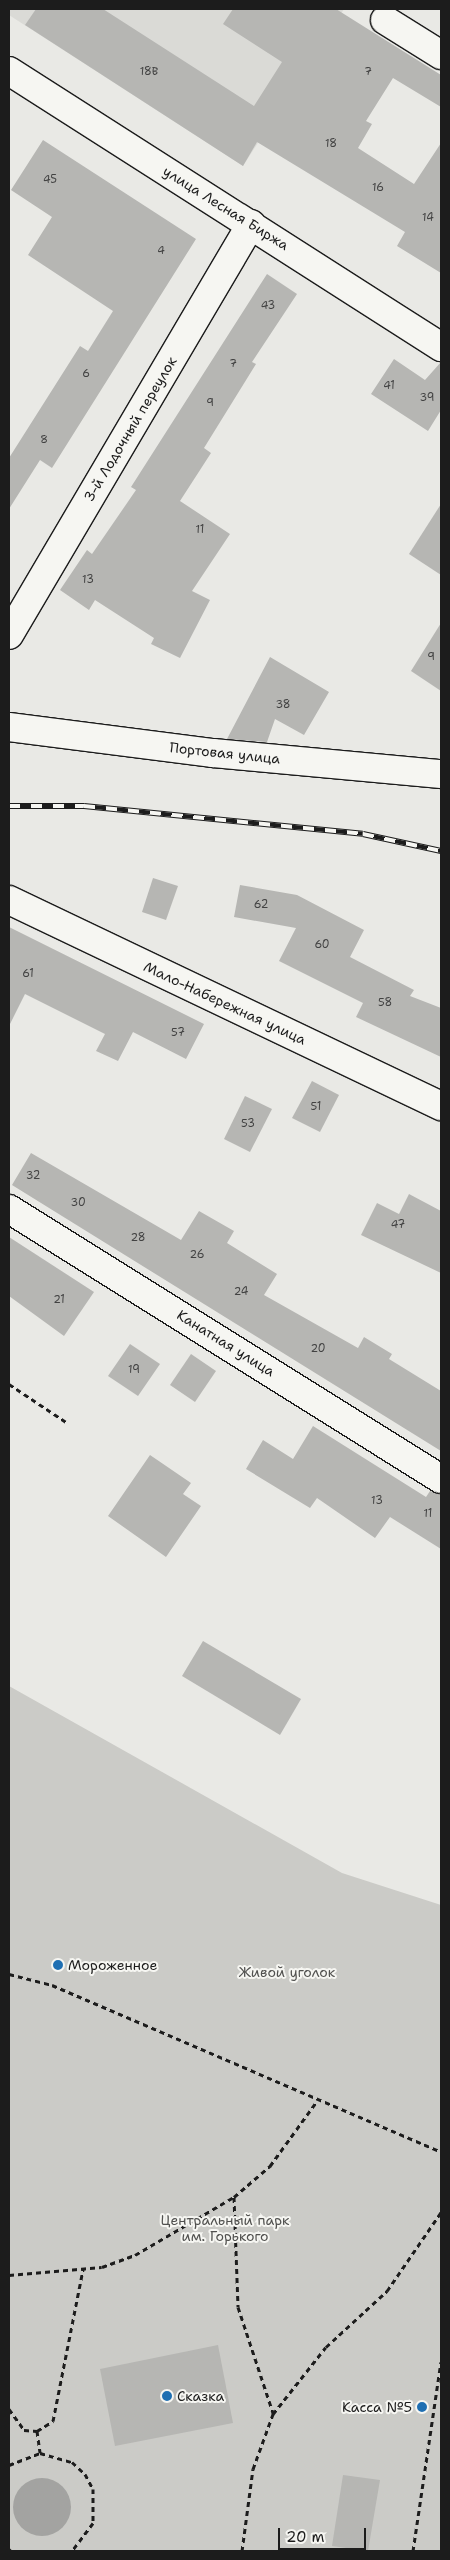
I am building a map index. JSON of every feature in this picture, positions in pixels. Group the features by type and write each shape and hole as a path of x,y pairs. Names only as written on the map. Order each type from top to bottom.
{"street":[{"path":"385,20 441,54"},
{"name":"улица Лесная Биржа","path":"9,71 441,347"},
{"name":"3-й Лодочный переулок","path":"9,635 251,224"},
{"name":"Портовая улица","path":"9,727 213,753 441,774"},
{"name":"Мало-Набережная улица","path":"9,900 441,1106"},
{"name":"Канатная улица","path":"9,1209 441,1479"}],"path":[{"path":"9,1384 66,1422"},
{"path":"9,1974 52,1985 317,2101 441,2152"},
{"path":"9,2275 102,2268 135,2255 234,2197 270,2166 317,2101"},
{"path":"234,2197 238,2308 273,2414"},
{"path":"242,2551 253,2469 273,2414 326,2347 387,2290 441,2212"},
{"path":"9,2409 24,2430 36,2431 53,2421 84,2269"},
{"path":"413,2551 441,2362"},
{"path":"36,2431 40,2453"},
{"path":"9,2465 40,2453 72,2462 93,2489 94,2523 72,2551"}],"shaded area":[{"path":"9,9 344,9 243,166 9,15"},
{"path":"36,2478 48,2478 63,2486 71,2501 71,2513 63,2528 48,2536 36,2536 21,2528 13,2513 13,2501 21,2486"}],"green space":[{"name":"Центральный парк им. Горького","path":"9,1686 342,1873 441,1905 441,2551 9,2551"}],"building":[{"path":"36,9 103,9 254,106 282,62 223,24 233,9 336,9 441,75 441,107 393,78 366,121 372,124 358,148 414,184 441,143 441,273 397,246 405,232 257,142 243,166 25,25"},
{"path":"43,140 196,239 52,468 40,460 9,509 9,458 80,346 88,351 113,311 28,255 52,217 11,190"},
{"path":"267,274 297,294 252,362 256,364 204,448 211,453 180,501 230,534 192,591 210,600 180,658 151,644 154,638 95,600 89,610 60,590 87,550 92,554 136,490 131,487"},
{"path":"394,359 425,380 441,362 441,410 428,431 371,394"},
{"path":"441,504 441,575 409,554"},
{"path":"441,623 441,691 411,671"},
{"path":"270,657 329,692 304,735 275,719 267,742 227,739"},
{"path":"153,878 178,886 166,920 142,912"},
{"path":"240,885 297,895 364,930 350,957 414,990 410,996 441,1008 441,1057 356,1017 363,1003 279,961 296,928 234,917"},
{"path":"9,927 204,1024 186,1059 133,1032 118,1061 96,1051 105,1034 25,994 9,1026"},
{"path":"312,1081 339,1095 320,1132 292,1118"},
{"path":"245,1096 272,1109 250,1152 224,1139"},
{"path":"31,1153 181,1240 199,1211 234,1231 227,1243 277,1274 264,1295 358,1348 364,1337 392,1354 389,1359 441,1391 441,1451 12,1185"},
{"path":"409,1194 441,1211 441,1273 361,1235 377,1203 399,1214"},
{"path":"9,1237 94,1292 64,1336 9,1296"},
{"path":"130,1344 160,1364 138,1396 108,1376"},
{"path":"191,1354 216,1371 195,1402 170,1385"},
{"path":"313,1426 426,1497 430,1491 441,1494 441,1549 390,1517 375,1538 317,1498 310,1508 246,1469 263,1440 293,1459"},
{"path":"150,1455 191,1483 183,1494 201,1506 166,1557 108,1516"},
{"path":"203,1641 301,1699 280,1735 182,1676"},
{"name":"Сказка","path":"218,2345 233,2423 115,2446 100,2369"},
{"path":"343,2475 380,2480 368,2551 332,2546"}],"railway":[{"path":"9,806 84,806 363,834 441,851"}],"place":[{"name":"Мороженное","path":"58,1965"},
{"name":"Сказка","path":"167,2396"},
{"name":"Касса №5","path":"422,2407"}],"park label":[{"name":"Живой уголок","path":"287,1972"}]}
